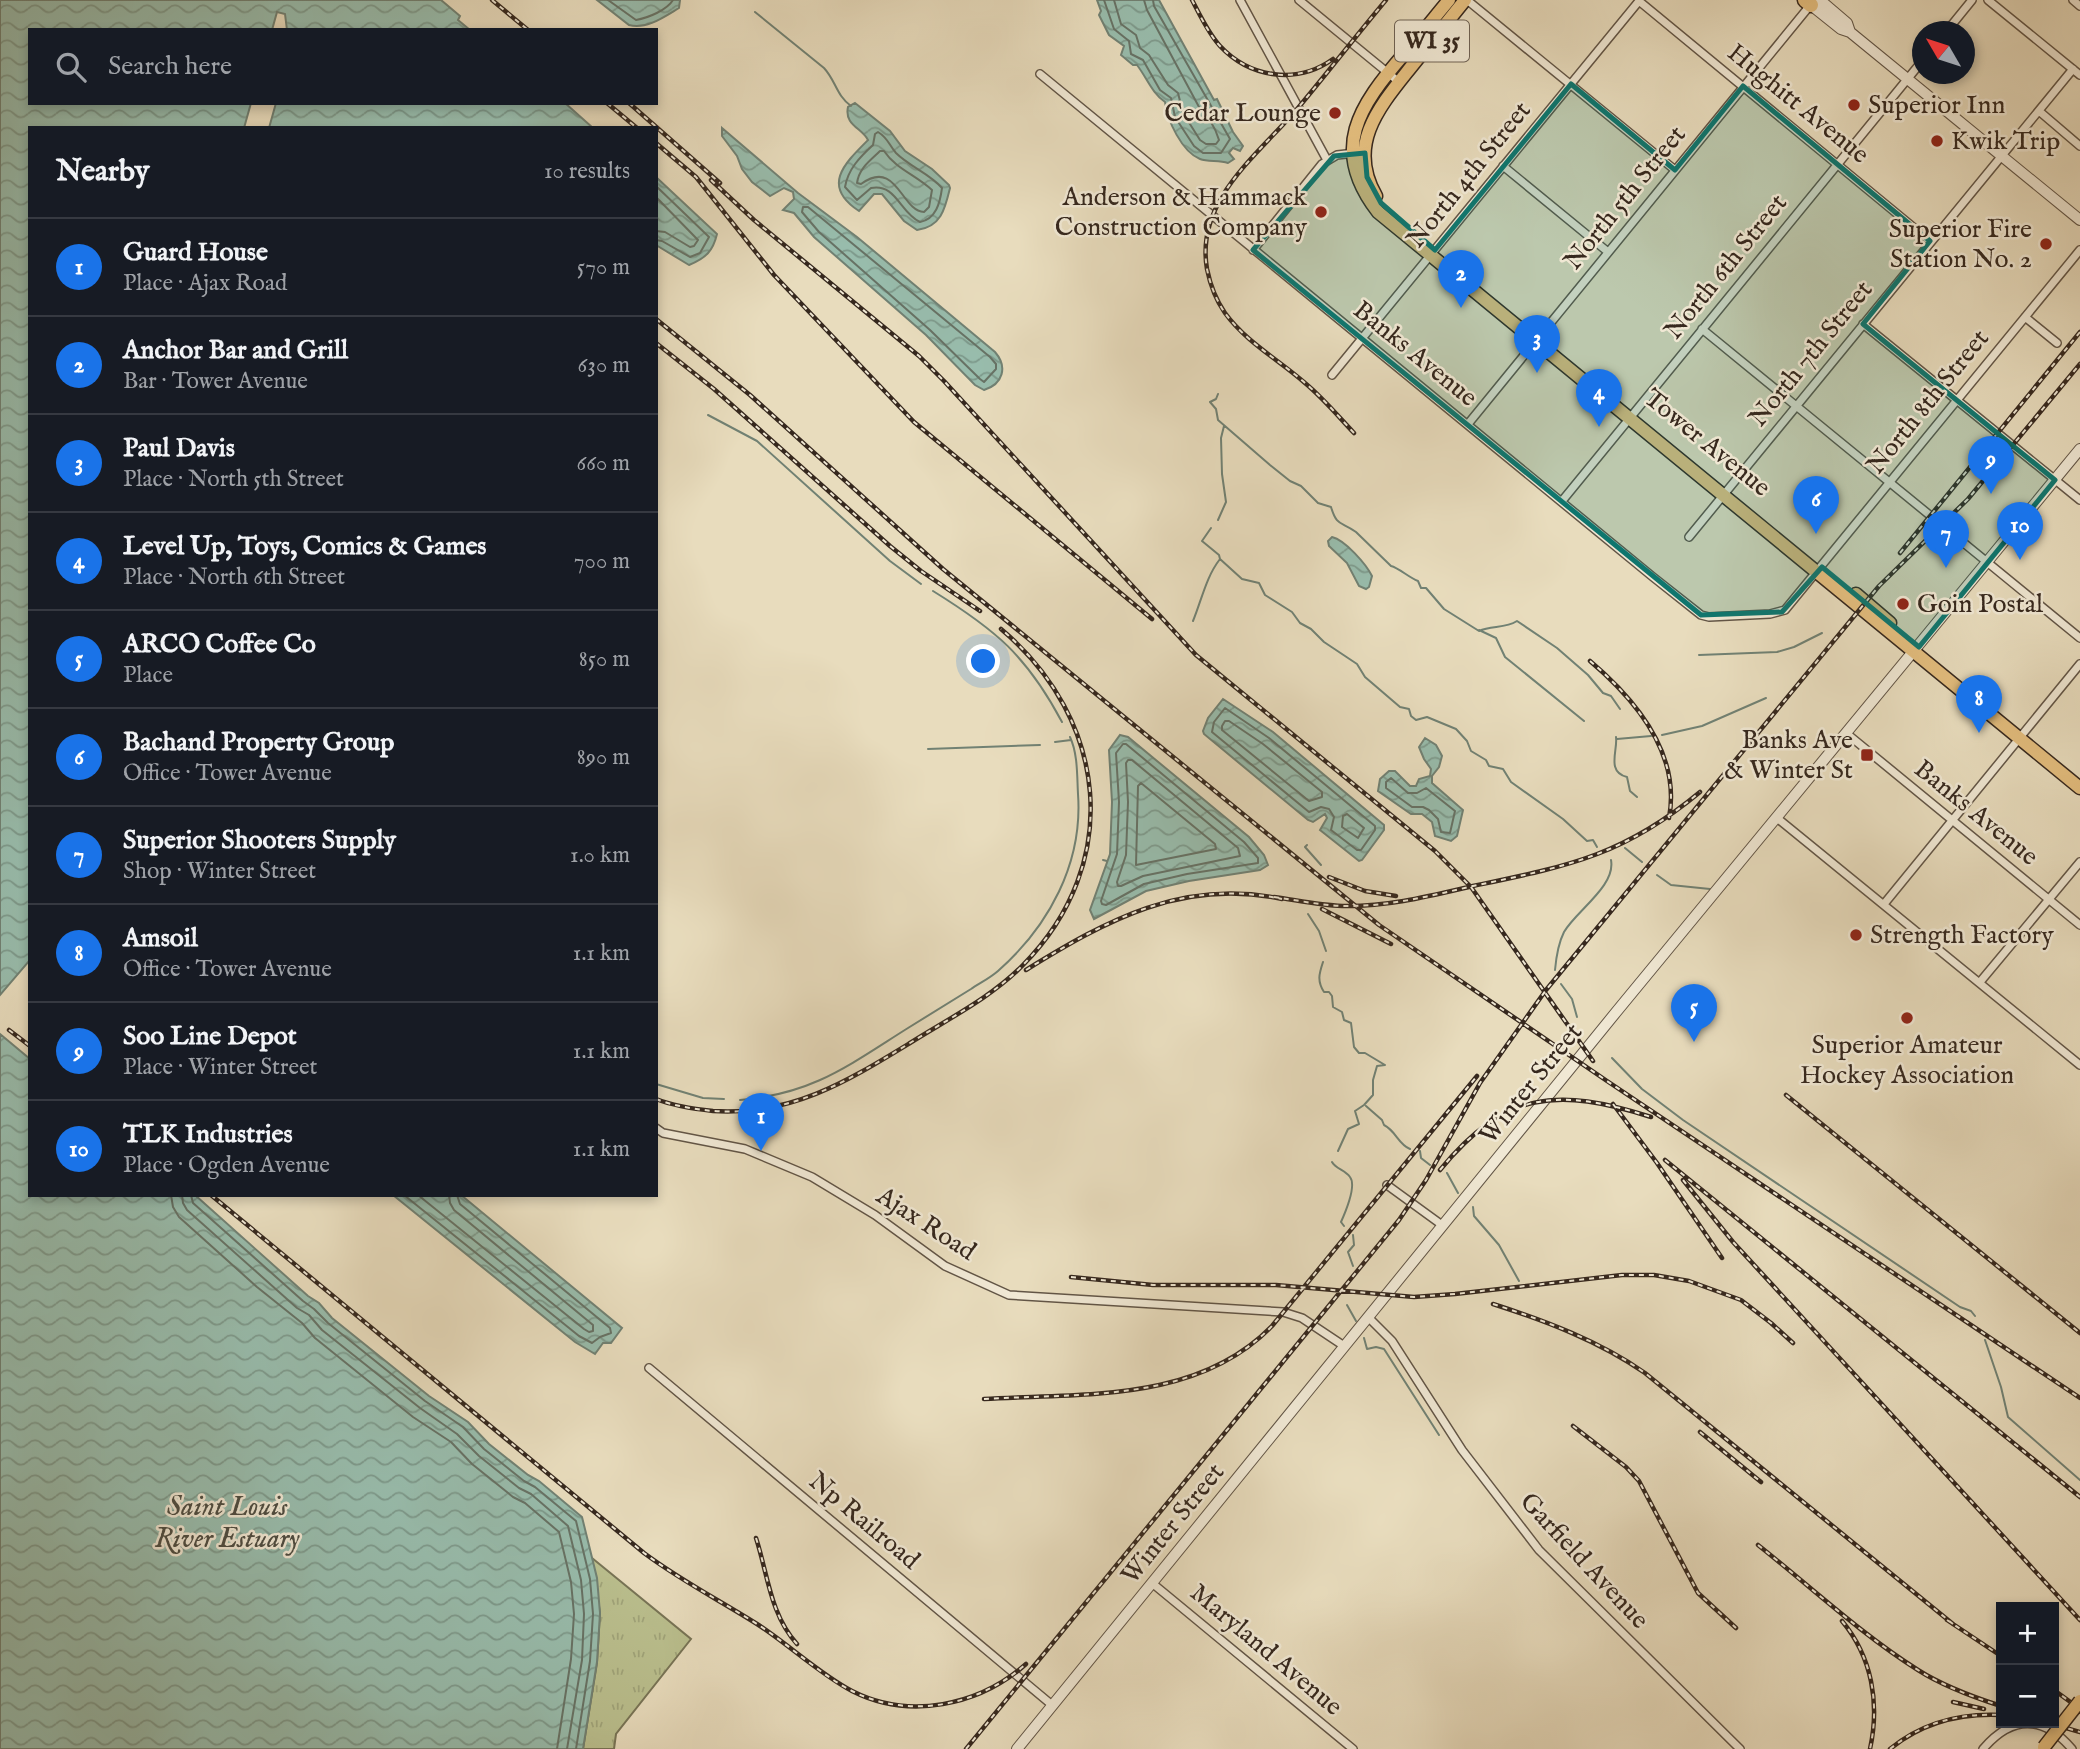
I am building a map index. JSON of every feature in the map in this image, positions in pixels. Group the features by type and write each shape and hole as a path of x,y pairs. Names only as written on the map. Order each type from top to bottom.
{"main road":[{"name":"WI 35","path":"1359,153 1356,129 1361,110 1369,96 1449,0"},
{"name":"WI 35","path":"1359,153 1375,113 1466,0"},
{"name":"Tower Avenue","path":"1359,153 1360,182 1372,205 1384,218 1432,253 1916,650 2080,778"},
{"name":"Tower Avenue","path":"2022,735 2080,788"},
{"path":"2044,1748 2080,1701"}],"street":[{"path":"1240,0 1326,160"},
{"path":"1299,0 1399,82"},
{"path":"1466,0 1675,170"},
{"path":"1955,21 1972,0"},
{"path":"1988,0 2077,72"},
{"path":"2073,0 2080,6"},
{"name":"North 4th Street","path":"1332,375 1639,1"},
{"name":"Hughitt Avenue","path":"1639,1 1930,241"},
{"path":"1813,1 1842,30 1850,32 2080,220"},
{"name":"North 5th Street","path":"1468,424 1813,1"},
{"name":"North 7th Street","path":"1689,537 1930,241 2039,111 2077,72"},
{"name":"North 6th Street","path":"1562,501 1912,73"},
{"name":"Banks Avenue","path":"1040,74 1701,615 1709,617 1782,612"},
{"path":"2039,111 2080,146"},
{"path":"1253,250 1326,160 1337,155 1359,153"},
{"path":"1503,166 1608,252"},
{"name":"North 8th Street","path":"1782,612 2080,250"},
{"path":"2025,317 2057,344"},
{"path":"1863,324 2080,500"},
{"path":"1702,330 2080,638"},
{"name":"Winter Street","path":"1017,1749 1133,1599 1152,1583 2080,449"},
{"path":"1884,904 2080,664"},
{"name":"Banks Avenue","path":"1846,733 2080,925"},
{"path":"1777,818 2077,1062 2080,1052"},
{"path":"1980,982 2080,862"},
{"name":"Ajax Road","path":"658,1129 663,1133 745,1149 813,1177 875,1215 944,1266 1009,1296 1283,1312 1302,1318 1344,1346"},
{"path":"1387,1185 1443,1225"},
{"name":"Garfield Avenue","path":"1368,1317 1392,1341 1462,1450 1543,1555 1740,1749"},
{"name":"Np Railroad","path":"649,1368 1052,1705"},
{"name":"Maryland Avenue","path":"1152,1583 1353,1749"},
{"path":"1983,1749 2005,1729 2029,1723 2046,1728 2072,1749"}],"highlighted area":[{"path":"1571,84 1675,170 1743,86 1930,241 1863,324 2055,480 1919,647 1822,567 1782,612 1701,615 1253,250 1334,156 1365,153 1367,177 1381,203 1435,250"}],"green space":[{"path":"592,1558 691,1639 616,1734 614,1749 583,1749 597,1663 600,1613"}],"water":[{"path":"0,0 441,0 460,16 458,20 468,28 287,28 285,14 277,12 273,28 28,28 28,105 250,105 245,126 28,126 28,962 0,995"},
{"path":"597,0 680,0 679,8 655,22 635,26 629,25"},
{"path":"1097,0 1159,0 1214,100 1217,99 1243,146 1240,151 1233,148 1229,153 1234,159 1228,163 1203,160 1187,150 1172,126 1165,102 1153,90 1137,65 1133,65 1121,55 1124,46 1109,35 1099,15 1101,11"},
{"path":"855,103 890,131 905,151 932,169 949,185 944,210 932,225 917,230 904,221 882,194 874,194 859,211 847,202 841,193 840,175 868,140 851,122 847,113 848,107"},
{"path":"275,105 567,105 591,126 270,126"},
{"path":"722,128 995,352 1002,369 996,384 984,390 975,385 926,335 814,237 794,213 783,210 794,199 793,192 784,188 770,196 752,182 722,136"},
{"path":"658,179 717,234 708,253 689,265 658,246"},
{"path":"1332,537 1349,547 1365,565 1372,576 1369,587 1366,589 1359,586 1347,563 1329,546 1328,541"},
{"path":"1223,699 1273,732 1384,825 1384,830 1362,860 1359,861 1320,830 1327,818 1325,814 1313,822 1308,820 1204,734 1208,718"},
{"path":"1120,735 1128,737 1249,837 1264,855 1268,865 1260,870 1146,891 1094,919 1090,910 1110,854 1112,802 1109,750"},
{"path":"1425,738 1436,745 1442,756 1439,767 1432,776 1432,783 1463,810 1457,836 1451,841 1435,836 1432,822 1422,814 1411,814 1378,791 1380,779 1389,771 1395,771 1410,786 1416,786 1419,779 1430,776 1431,769 1419,747"},
{"name":"Saint Louis River Estuary","path":"0,1034 28,1057 28,1197 197,1197 319,1303 332,1318 429,1396 468,1422 489,1444 582,1517 597,1578 600,1613 597,1662 583,1749 0,1749"},
{"path":"395,1197 463,1197 622,1328 611,1343 603,1343 595,1354 575,1342"}],"waterway":[{"path":"755,12 824,68 842,97 851,106"},
{"path":"1218,394 1216,399 1210,402 1216,409 1218,420 1290,481 1301,486 1318,503 1331,507 1338,521 1356,532 1391,566 1418,581 1421,588 1426,588 1444,609 1479,631 1517,621 1557,648 1588,675 1603,693 1611,696 1620,709"},
{"path":"708,415 757,441 890,561 921,584"},
{"path":"1218,520 1226,502 1221,438 1224,426"},
{"path":"1193,621 1208,581 1220,559 1219,555 1202,541 1211,528"},
{"path":"1220,559 1242,579 1259,583 1265,595 1292,612 1300,623 1357,664 1365,677 1400,707 1409,709 1416,720 1427,717 1456,729 1467,741 1471,751 1486,760 1489,766 1503,769 1511,782 1563,819 1587,841 1593,840 1597,847"},
{"path":"933,591 975,619 1008,646 1036,679 1062,722"},
{"path":"1479,630 1496,638 1505,657 1584,721"},
{"path":"1699,655 1777,652 1822,633"},
{"path":"1662,735 1702,726 1766,698"},
{"path":"1617,739 1651,736"},
{"path":"740,1100 789,1091 829,1076 988,978 1016,953 1033,934 1059,892 1075,844 1078,820 1077,773 1070,737"},
{"path":"1616,737 1615,766 1627,777 1630,791 1637,797"},
{"path":"1055,742 1071,740"},
{"path":"928,749 1040,745"},
{"path":"1307,845 1305,847 1321,865"},
{"path":"1625,848 1642,862"},
{"path":"1103,860 1107,861"},
{"path":"1555,970 1564,932 1601,889 1611,870 1611,860"},
{"path":"1657,875 1671,885 1710,889"},
{"path":"1308,914 1319,931 1326,951"},
{"path":"1323,962 1320,984 1324,992 1329,992 1332,996 1333,1007 1342,1012 1344,1020 1351,1023 1354,1047 1359,1053 1365,1053 1385,1065 1377,1066 1373,1095 1355,1111 1359,1124 1348,1129 1338,1151"},
{"path":"1561,984 1572,999 1577,1017"},
{"path":"1612,1058 1642,1089 1683,1120 1975,1316"},
{"path":"658,1085 703,1098 724,1099"},
{"path":"1366,1106 1410,1149"},
{"path":"1420,1151 1421,1158 1430,1165"},
{"path":"1332,1162 1352,1181 1350,1200 1341,1222 1344,1226"},
{"path":"1447,1173 1458,1193"},
{"path":"1473,1207 1474,1216 1499,1245 1519,1281"},
{"path":"1353,1235 1354,1245 1348,1252 1353,1266"},
{"path":"1347,1305 1356,1321"},
{"path":"1364,1338 1367,1349 1384,1349 1439,1435"},
{"path":"1985,1340 2008,1417 2080,1480"}],"railway":[{"path":"492,0 526,28"},
{"path":"1192,0 1204,24 1220,46 1232,57 1259,71 1289,75 1319,67 1333,59"},
{"path":"1354,433 1312,389 1253,342 1225,313 1210,280 1206,244 1211,221 1233,180 1298,108 1386,0"},
{"path":"609,105 635,126"},
{"path":"631,105 655,126"},
{"path":"658,128 720,183"},
{"path":"658,145 696,177 774,275 914,422 1152,619"},
{"path":"711,180 754,220 919,356 1196,655 1435,851 1471,887 1593,1061"},
{"path":"658,321 750,395 943,569 1379,925 2080,1398"},
{"path":"1900,553 2080,332"},
{"path":"658,345 714,389 890,546 921,571 980,611"},
{"path":"966,1749 1399,1220 1426,1180 1480,1083 1546,990 1879,586 1968,499 2080,364"},
{"path":"658,1100 713,1111 741,1111 768,1108 817,1094 863,1071 984,997 1023,965 1055,925 1077,882 1089,838 1090,792 1082,748 1064,705 1037,665 1001,629"},
{"path":"1590,661 1623,693 1651,730 1668,772 1671,795 1669,818"},
{"path":"1274,897 1333,905 1375,905 1538,872 1593,856 1619,845 1672,814 1700,792"},
{"path":"1329,877 1365,891 1396,896"},
{"path":"1026,970 1116,920 1179,899 1212,894 1246,894 1282,899"},
{"path":"1322,909 1391,944"},
{"path":"9,1030 28,1044"},
{"path":"984,1399 1099,1394 1137,1389 1174,1381 1209,1369 1242,1351 1272,1326 1477,1076"},
{"path":"1786,1095 2080,1333"},
{"path":"1440,1170 1487,1124 1511,1111 1535,1103 1560,1100 1588,1102 1651,1117"},
{"path":"1613,1104 1722,1258"},
{"path":"1665,1160 2080,1497"},
{"path":"1683,1180 1733,1242 2080,1620"},
{"path":"213,1197 644,1553 757,1624 852,1691 897,1705 943,1704 987,1690 1026,1664"},
{"path":"1071,1277 1153,1285 1276,1285 1414,1297 1622,1275 1654,1275 1689,1281 1741,1300 1793,1343"},
{"path":"1493,1304 1572,1333 1645,1373 1953,1624"},
{"path":"1573,1426 1626,1467 1639,1481 1698,1593 1736,1628"},
{"path":"1700,1432 1761,1482"},
{"path":"756,1538 775,1607 797,1644"},
{"path":"1758,1545 1856,1626 1897,1656 1958,1691 1996,1704"},
{"path":"1947,1620 1996,1653"},
{"path":"1842,1621 1860,1650 1871,1681 1874,1715 1870,1749"},
{"path":"2059,1694 2080,1709"},
{"path":"1953,1702 1984,1709"},
{"path":"1890,1749 1915,1732 1942,1721 1996,1715"},
{"path":"2059,1726 2080,1732"}],"place":[{"name":"Superior Inn","path":"1854,105"},
{"name":"Cedar Lounge","path":"1335,113"},
{"name":"Kwik Trip","path":"1937,141"},
{"name":"Anderson & Hammack Construction Company","path":"1321,212"},
{"name":"Superior Fire Station No. 2","path":"2046,244"},
{"name":"Anchor Bar and Grill","path":"1461,308"},
{"name":"Paul Davis","path":"1537,373"},
{"name":"Level Up, Toys, Comics & Games","path":"1599,427"},
{"name":"Soo Line Depot","path":"1991,494"},
{"name":"Bachand Property Group","path":"1816,534"},
{"name":"TLK Industries","path":"2020,560"},
{"name":"Superior Shooters Supply","path":"1946,568"},
{"name":"Goin Postal","path":"1903,604"},
{"name":"Amsoil","path":"1979,733"},
{"name":"Banks Ave & Winter St","path":"1867,755"},
{"name":"Strength Factory","path":"1856,935"},
{"name":"Superior Amateur Hockey Association","path":"1907,1018"},
{"name":"ARCO Coffee Co","path":"1694,1042"},
{"name":"Guard House","path":"761,1151"}]}
